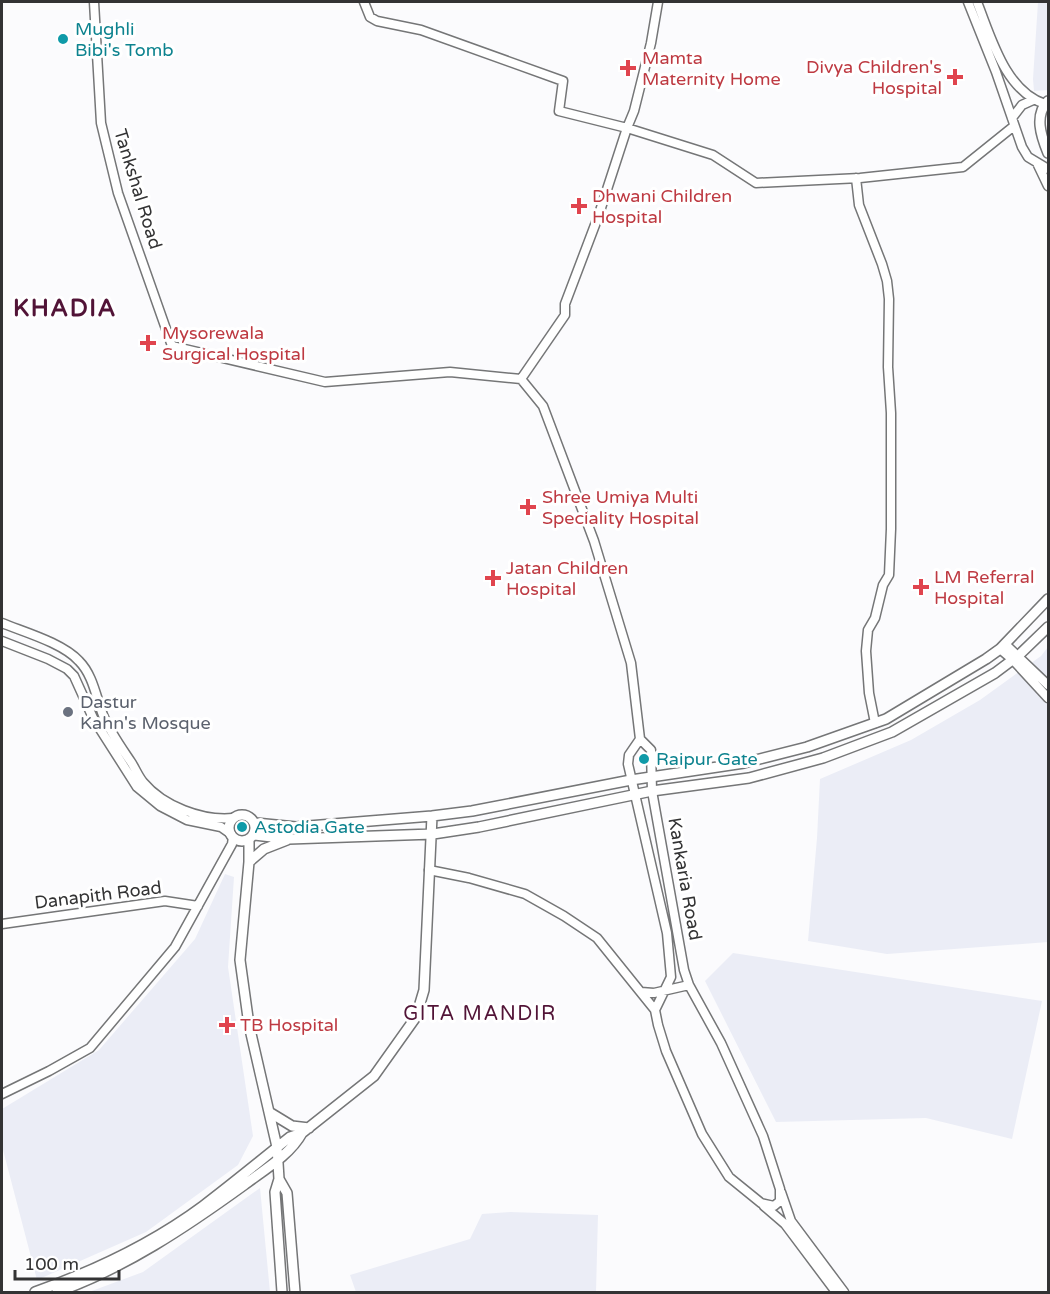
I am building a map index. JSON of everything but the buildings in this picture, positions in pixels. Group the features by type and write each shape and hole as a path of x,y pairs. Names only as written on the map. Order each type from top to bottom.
{"main road":[{"path":"1047,102 1040,115 1040,125 1048,153"},
{"path":"1048,599 1003,646 886,719 807,747 744,763 631,780 472,811 296,827 256,823 245,814 233,818 229,826 232,836 239,840 251,837 289,839 432,834 479,827 652,791 749,778 823,758 892,732 995,673 1016,658 1048,627"},
{"path":"57,1293 80,1284 157,1244 206,1213 278,1158 306,1131 374,1076 416,1017 424,990 432,816"},
{"path":"256,823 251,837 240,960 249,1025 277,1147 279,1179 275,1192 282,1293"},
{"path":"249,862 264,849 289,839"},
{"path":"269,1112 292,1126 306,1131"},
{"path":"35,1293 77,1277 153,1238 201,1207 290,1137 306,1131"},
{"path":"279,1179 287,1193 295,1293"}],"street":[{"name":"Tankshal Road","path":"94,2 101,123 118,193 172,346 325,382 450,372 521,379"},
{"path":"364,2 370,17 377,21 421,30 563,81 559,111 627,128 713,155 756,183 856,178 963,167 1013,122 1022,105 1033,100"},
{"path":"655,1010 671,977 667,933 628,764 629,755 640,739 631,663 594,541 543,406 521,379 565,315 565,304 634,111 658,2"},
{"path":"968,2 1022,147 1028,157 1048,169"},
{"path":"977,2 1004,66 1024,93 1033,100 1047,102"},
{"path":"1036,163 1048,186"},
{"path":"856,178 859,206 872,234 887,280 889,299 890,575 883,585 875,618 868,630 866,651 869,693 875,723"},
{"path":"2,623 57,646 81,663 91,680 103,716 120,747 143,782 164,800 190,813 222,819 233,818"},
{"path":"2,641 48,659 67,669 74,676 93,718 112,751 144,794 160,806 187,820 221,827 232,836 232,844 175,947 90,1048 2,1094"},
{"path":"1003,646 1048,685"},
{"path":"1016,658 1048,698"},
{"name":"Kankaria Road","path":"640,739 651,750 652,791 684,970 689,985 721,1043 763,1136 780,1189"},
{"path":"429,870 469,878 525,894 597,938 655,1010 666,1051 702,1134 729,1177 785,1224 836,1293"},
{"name":"Danapith Road","path":"2,924 165,901 198,906"},
{"path":"641,992 654,993 689,985"},
{"path":"761,1203 774,1206 780,1201 780,1189"},
{"path":"780,1189 791,1221 844,1293"}],"shaded area":[{"path":"1038,2 1048,2 1048,90 1034,91 1033,79"},
{"path":"1048,647 1048,942 887,954 808,941 820,779 911,740 980,700 1041,656"},
{"path":"225,874 234,877 228,967 253,1136 238,1165 146,1232 37,1280 2,1146 2,1109 99,1050 195,939"},
{"path":"733,953 1042,1001 1012,1139 926,1118 776,1122 705,981"},
{"path":"260,1188 270,1292 89,1292 143,1272"},
{"path":"510,1212 598,1215 596,1292 356,1292 350,1275 470,1239 482,1214"}],"place":[{"name":"Mughli Bibi's Tomb","path":"63,39"},
{"name":"Mamta Maternity Home","path":"628,68"},
{"name":"Divya Children's Hospital","path":"955,77"},
{"name":"Dhwani Children Hospital","path":"579,206"},
{"name":"Mysorewala Surgical Hospital","path":"148,343"},
{"name":"Shree Umiya Multi Speciality Hospital","path":"528,507"},
{"name":"Jatan Children Hospital","path":"493,578"},
{"name":"LM Referral Hospital","path":"921,587"},
{"name":"Dastur Kahn's Mosque","path":"68,712"},
{"name":"Raipur Gate","path":"644,759"},
{"name":"Astodia Gate","path":"242,827"},
{"name":"TB Hospital","path":"227,1025"}],"district":[{"name":"KHADIA","path":"65,308"},
{"name":"GITA MANDIR","path":"480,1014"}]}
